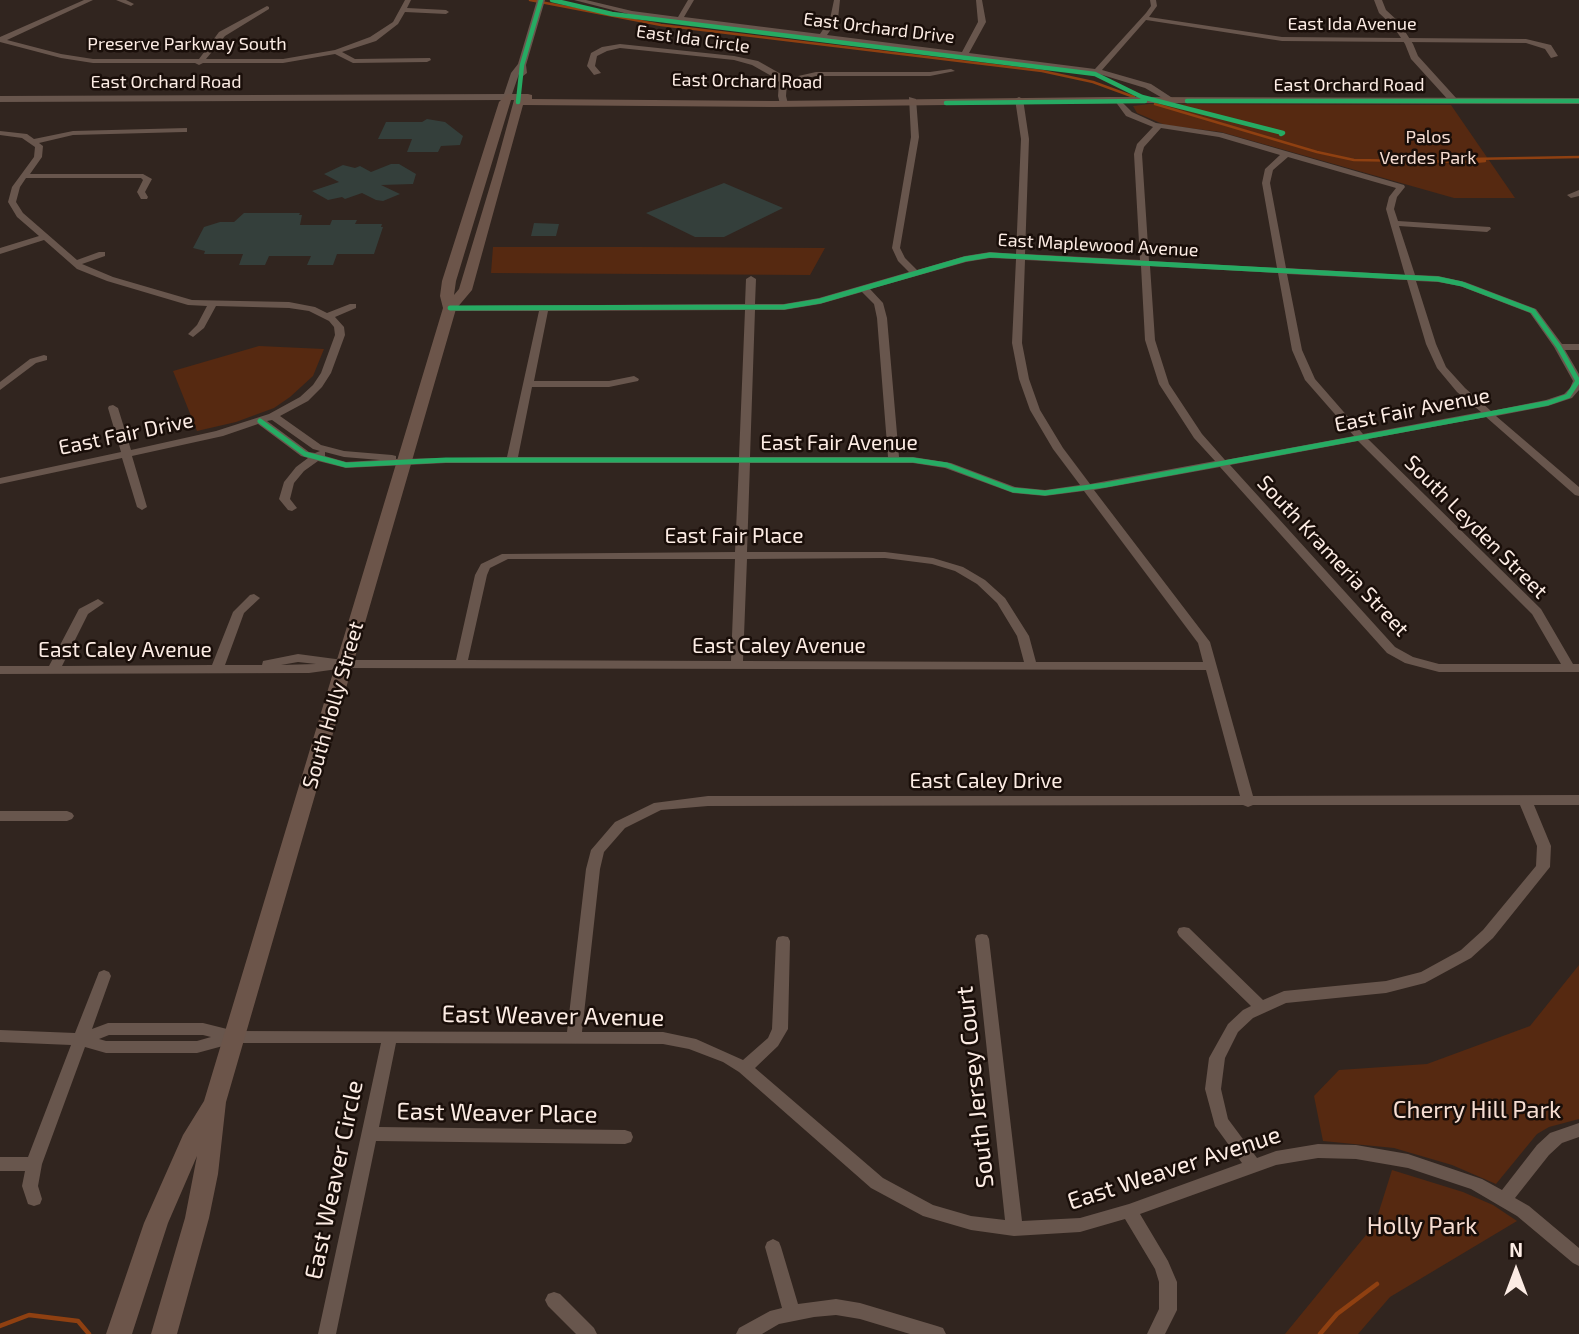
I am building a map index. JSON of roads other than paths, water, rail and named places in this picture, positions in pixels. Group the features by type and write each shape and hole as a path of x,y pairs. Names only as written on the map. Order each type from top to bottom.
{"main road":[{"name":"East Orchard Road","path":"512,100 1579,101"},
{"name":"South Holly Street","path":"164,1334 197,1218 206,1174 215,1102 450,308 447,296 449,281 512,100"},
{"name":"South Holly Street","path":"119,1334 161,1210 191,1142 215,1102"}],"street":[{"path":"0,40 90,0"},
{"path":"119,0 131,4"},
{"name":"Preserve Parkway South","path":"0,40 61,56 93,61 272,62 337,52 381,34 396,23 408,0"},
{"name":"East Orchard Drive","path":"578,0 621,12 1097,71 1148,86 1171,101"},
{"path":"680,19 691,0"},
{"path":"822,37 834,19 837,0"},
{"path":"965,54 982,22 979,0"},
{"path":"1097,71 1154,6 1153,0"},
{"path":"1379,0 1383,13 1396,24 1408,42 1412,55 1426,69 1448,101"},
{"name":"South Holly Street","path":"512,100 514,75 522,65 541,3"},
{"path":"199,63 222,34 267,8"},
{"path":"403,10 446,12"},
{"name":"East Ida Avenue","path":"1144,18 1276,38 1408,42 1526,41 1548,47 1554,56"},
{"name":"East Ida Circle","path":"597,73 590,66 594,55 605,49 631,46 740,59 762,66 783,82"},
{"path":"337,52 354,61 427,60"},
{"path":"784,102 783,82 816,74 930,74 951,71"},
{"name":"East Orchard Road","path":"0,99 512,100"},
{"path":"913,101 915,137 896,248 901,259 916,274"},
{"path":"1019,101 1025,139 1017,343 1024,379 1044,426 1087,488 1199,634 1212,666 1248,802"},
{"path":"1119,101 1129,114 1159,126 1212,133 1401,187 1390,203 1394,223 1438,362 1452,380 1488,414 1579,492"},
{"name":"South Krameria Street","path":"1159,126 1138,151 1144,263 1150,341 1159,373 1177,409 1221,463 1378,639 1400,656 1439,668 1574,668"},
{"path":"0,134 24,136 36,141 73,133 184,130"},
{"path":"36,141 39,153 13,192 12,202 16,211 75,264 100,276 181,301 212,305 289,305 312,309 328,316 353,306"},
{"name":"South Leyden Street","path":"1285,155 1269,169 1265,179 1280,271 1297,350 1304,369 1330,405 1361,438 1537,612 1574,668"},
{"path":"24,176 151,176 141,192 144,197"},
{"path":"1394,223 1487,229"},
{"path":"0,251 44,237"},
{"path":"75,264 102,254"},
{"name":"East Maplewood Avenue","path":"450,308 749,308 797,305 974,257 1019,256 1454,282 1518,304 1537,315 1559,347"},
{"path":"737,664 751,279"},
{"path":"863,288 878,303 882,318 894,460"},
{"path":"193,334 201,326 212,305"},
{"path":"512,460 544,308"},
{"name":"East Fair Drive","path":"0,481 219,434 274,416 304,399 327,373 340,335 336,323 328,316"},
{"path":"1559,347 1579,347"},
{"name":"East Fair Avenue","path":"274,416 307,441 344,454 406,460 894,460 947,465 1002,487 1023,492 1057,493 1558,400 1572,393 1577,385 1577,376 1559,347"},
{"path":"0,387 33,361 44,358"},
{"path":"527,384 609,384 634,379"},
{"path":"113,408 142,507"},
{"name":"East Fair Avenue","path":"260,421 296,449 316,458 360,466 406,460"},
{"path":"292,508 284,499 289,482 300,469 327,450"},
{"name":"East Fair Place","path":"461,664 481,575 492,560 506,556 903,556 959,569 981,582 1001,601 1023,636 1031,666"},
{"path":"217,668 239,612 254,598"},
{"path":"54,669 83,612 98,603"},
{"name":"East Caley Avenue","path":"0,670 309,669 345,664 1212,666"},
{"path":"1253,1165 1221,1121 1213,1089 1213,1073 1223,1043 1233,1028 1261,1007 1284,997 1302,993 1386,987 1442,970 1466,954 1488,934 1544,867 1544,846 1525,800"},
{"name":"East Caley Drive","path":"574,1037 593,869 598,850 620,825 659,806 708,801 1579,800"},
{"path":"0,816 67,816"},
{"path":"1184,932 1261,1007"},
{"name":"South Jersey Court","path":"982,939 1014,1229"},
{"path":"744,1068 773,1042 780,1029 783,941"},
{"path":"34,1199 30,1186 34,1164 104,976"},
{"name":"East Weaver Avenue","path":"0,1035 81,1039 106,1047 197,1047 235,1037 642,1037 678,1041 717,1052 744,1068 848,1160 892,1192 949,1217 1014,1229 1080,1225 1129,1211 1253,1165 1297,1153 1356,1152 1434,1168 1505,1199"},
{"name":"East Weaver Circle","path":"327,1334 390,1037"},
{"path":"1579,1130 1556,1138 1543,1150 1505,1199 1544,1227 1579,1258"},
{"name":"East Weaver Place","path":"369,1134 625,1136"},
{"path":"0,1164 34,1164"},
{"path":"1129,1211 1162,1266 1168,1282 1168,1310 1156,1334"},
{"path":"773,1247 792,1312"},
{"path":"554,1300 588,1334"},
{"path":"745,1334 776,1317 792,1312 836,1307 860,1311 937,1334"}],"waterway":[{"path":"530,0 661,25 1042,71 1093,82 1134,97"},
{"path":"1155,104 1317,152 1354,160 1474,162 1485,161 1470,159 1579,157"},
{"path":"1320,1334 1337,1314 1377,1284"},
{"path":"0,1326 29,1315 78,1321 89,1334"}],"park label":[{"name":"Palos Verdes Park","path":"1428,147"},
{"name":"Cherry Hill Park","path":"1477,1110"},
{"name":"Holly Park","path":"1422,1226"}]}
